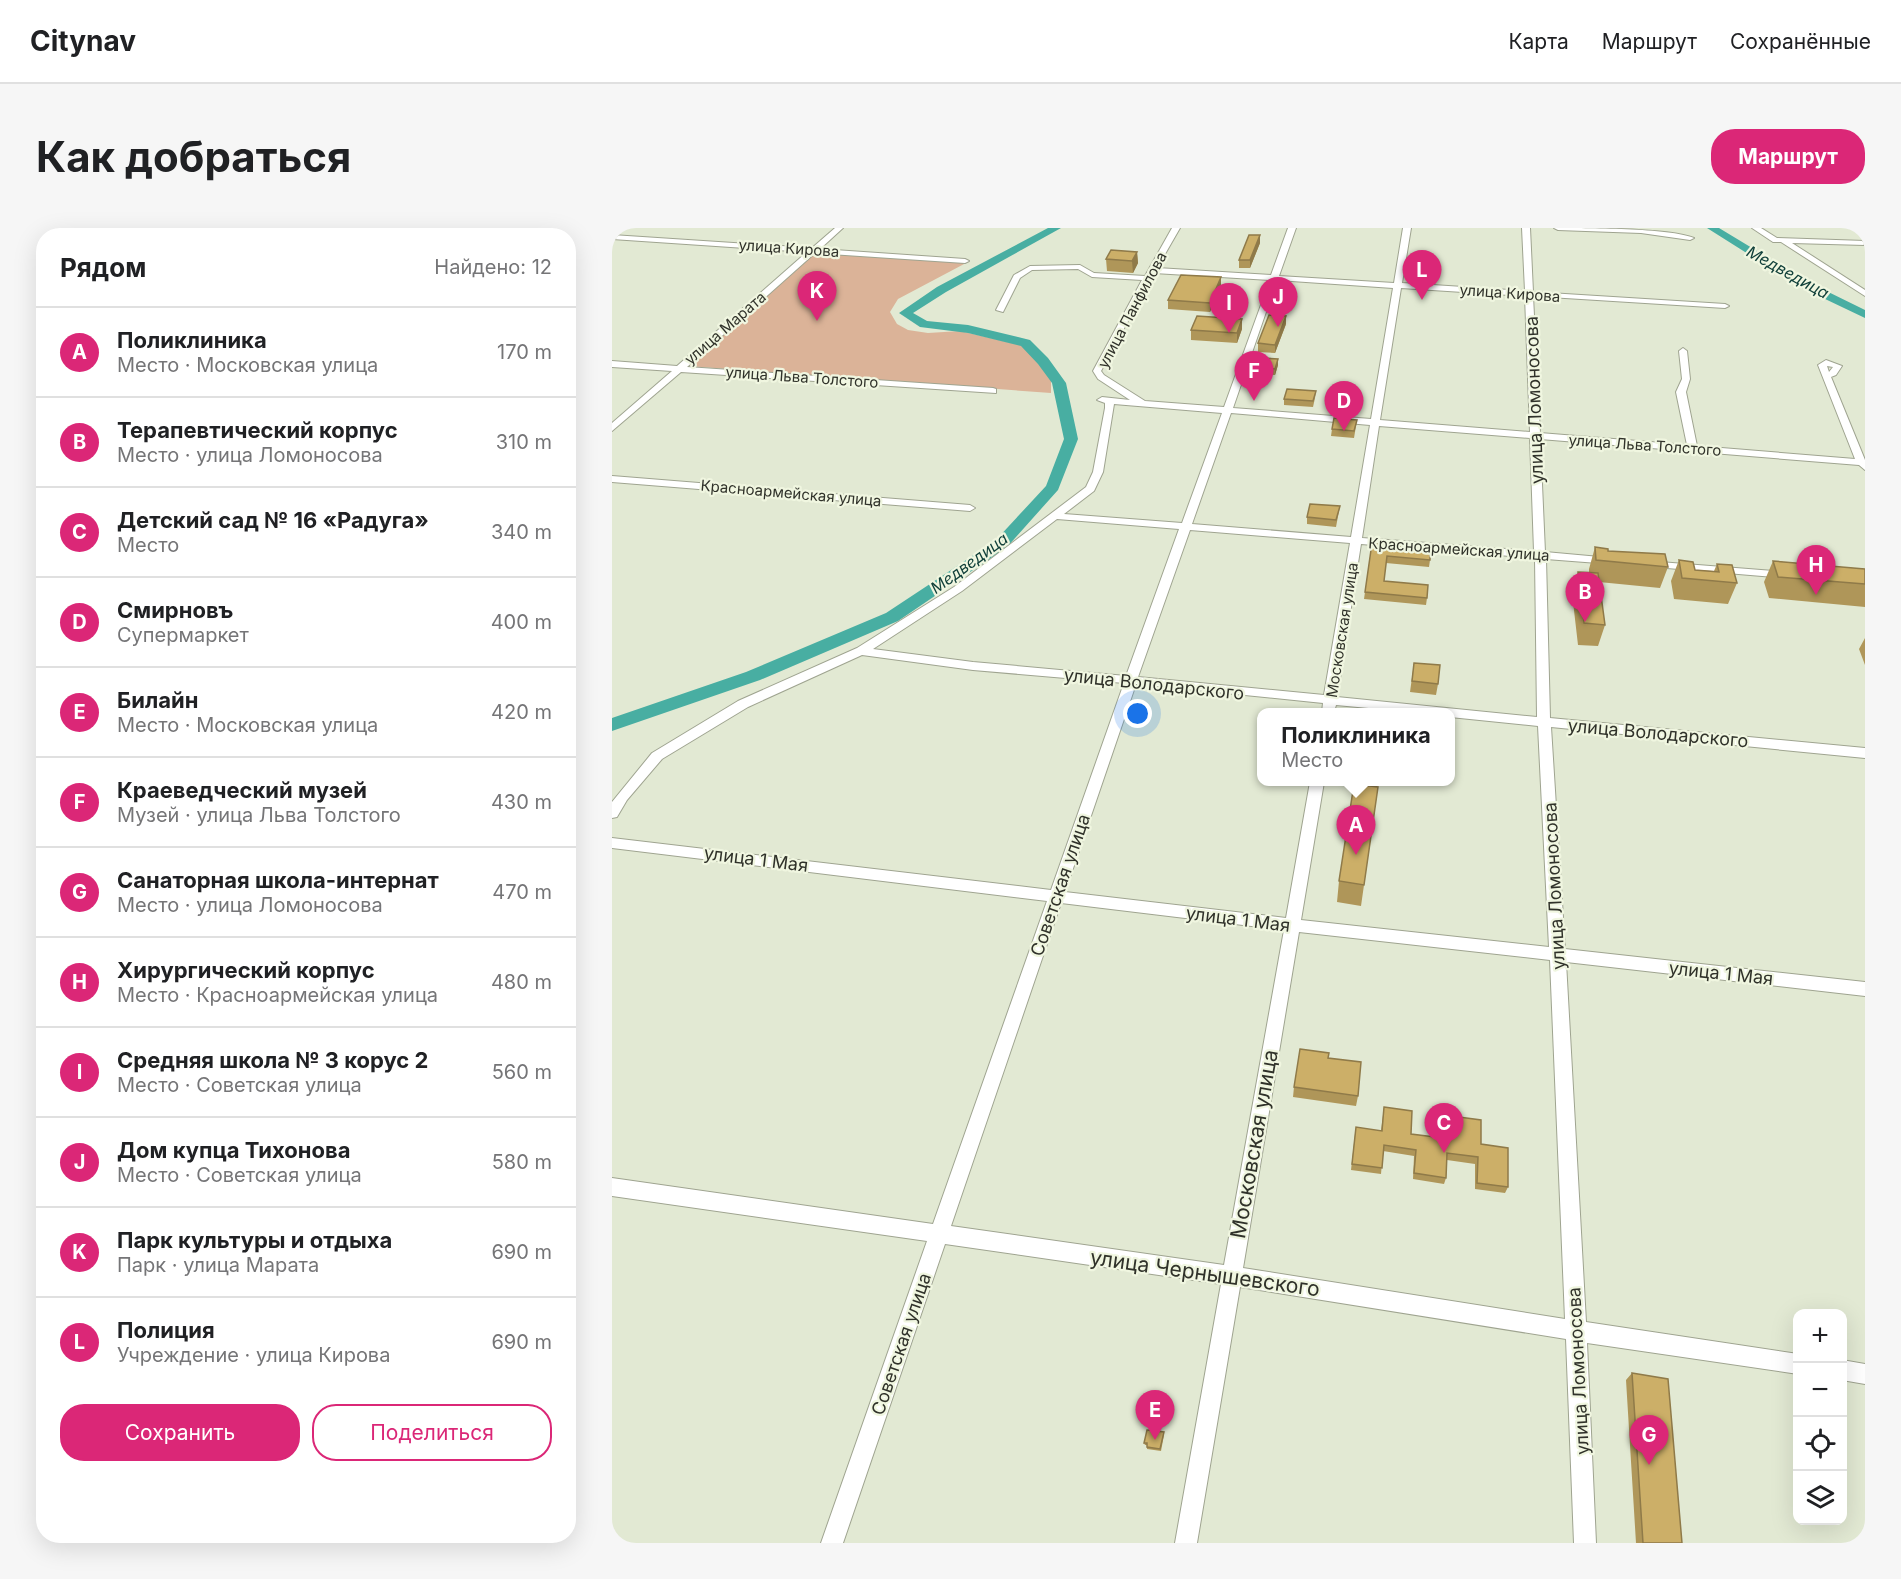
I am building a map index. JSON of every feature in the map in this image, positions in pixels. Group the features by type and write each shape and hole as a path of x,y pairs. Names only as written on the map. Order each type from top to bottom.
{"street":[{"name":"улица Марата","path":"612,428 839,228"},
{"name":"улица Панфилова","path":"1145,404 1101,377 1097,371 1176,228"},
{"name":"Советская улица","path":"832,1543 1131,680 1292,228"},
{"name":"Московская улица","path":"1329,707 1407,228"},
{"name":"улица Ломоносова","path":"1526,228 1536,436 1544,723 1586,1543"},
{"path":"1558,228 1663,233 1690,238"},
{"path":"1756,232 1776,240 1865,243"},
{"path":"1845,235 1851,242"},
{"name":"улица Кирова","path":"612,237 965,261"},
{"path":"1776,240 1783,240 1865,294"},
{"name":"улица Кирова","path":"1000,310 1017,277 1030,268 1072,266 1080,267 1092,275 1149,274 1275,278 1725,306"},
{"path":"1683,351 1686,379 1681,393 1692,448"},
{"name":"улица Льва Толстого","path":"612,364 993,391"},
{"path":"1826,376 1864,464"},
{"name":"улица Льва Толстого","path":"1053,516 1090,489 1098,472 1110,408 1106,401 1864,464"},
{"name":"Красноармейская улица","path":"612,479 970,508"},
{"path":"612,813 622,797 657,756 743,704 861,651 958,589 1053,516"},
{"name":"Красноармейская улица","path":"1053,516 1794,576"},
{"name":"улица Володарского","path":"861,651 973,666 1131,680 1349,708"},
{"name":"улица Володарского","path":"1455,714 1865,753"},
{"name":"Московская улица","path":"1186,1543 1316,786"},
{"name":"улица 1 Мая","path":"612,843 1292,925 1865,989"},
{"name":"улица Чернышевского","path":"612,1187 1232,1275 1793,1363"},
{"path":"1847,1371 1865,1374"}],"shaded area":[{"path":"815,250 966,263 898,299 890,312 897,324 908,330 928,333 960,331 1024,346 1051,379 1051,393 688,366"}],"building":[{"path":"1249,235 1260,235 1250,260 1239,260"},
{"path":"1111,250 1137,252 1132,261 1106,259"},
{"path":"1181,275 1221,277 1210,303 1168,300"},
{"path":"1269,315 1286,316 1275,345 1258,343"},
{"path":"1197,316 1242,319 1237,333 1191,330"},
{"path":"1262,358 1278,359 1275,369 1258,367"},
{"path":"1287,389 1316,391 1313,401 1284,399"},
{"path":"1334,418 1357,420 1354,431 1332,429"},
{"path":"1310,504 1340,506 1336,520 1307,517"},
{"path":"1372,543 1430,550 1430,560 1387,556 1384,581 1428,585 1427,598 1365,592"},
{"path":"1595,547 1608,549 1608,551 1665,554 1668,567 1596,560"},
{"path":"1679,560 1693,562 1695,570 1719,572 1717,564 1732,565 1737,583 1682,578"},
{"path":"1773,561 1865,569 1865,584 1778,577"},
{"path":"1578,572 1598,573 1605,625 1584,623"},
{"path":"1414,663 1440,665 1438,684 1412,681"},
{"path":"1354,786 1378,787 1364,885 1339,881"},
{"path":"1300,1049 1329,1053 1328,1058 1361,1062 1358,1096 1294,1087"},
{"path":"1384,1107 1412,1111 1411,1134 1451,1139 1452,1116 1481,1120 1481,1144 1508,1148 1508,1187 1477,1183 1478,1157 1447,1153 1446,1178 1414,1173 1416,1150 1384,1145 1382,1168 1352,1164 1356,1127 1382,1131"},
{"path":"1632,1373 1668,1379 1682,1543 1643,1543"},
{"path":"1147,1430 1164,1432 1160,1449 1147,1447 1147,1443 1144,1443"}],"waterway":[{"name":"Медведица","path":"612,725 753,676 892,617 1001,544 1053,487 1071,439 1059,383 1043,361 1025,343 968,329 924,324 905,313 960,279 1056,228"},
{"name":"Медведица","path":"1712,228 1806,286 1865,314"}],"place":[{"name":"Полиция","path":"1422,300"},
{"name":"Парк культуры и отдыха","path":"817,321"},
{"name":"Дом купца Тихонова","path":"1278,327"},
{"name":"Средняя школа № 3 корус 2","path":"1229,333"},
{"name":"Краеведческий музей","path":"1254,401"},
{"name":"Смирновъ","path":"1344,431"},
{"name":"Хирургический корпус","path":"1816,595"},
{"name":"Терапевтический корпус","path":"1585,622"},
{"name":"Поликлиника","path":"1356,855"},
{"name":"Детский сад № 16 «Радуга»","path":"1444,1153"},
{"name":"Билайн","path":"1155,1440"},
{"name":"Санаторная школа-интернат","path":"1649,1465"}]}
